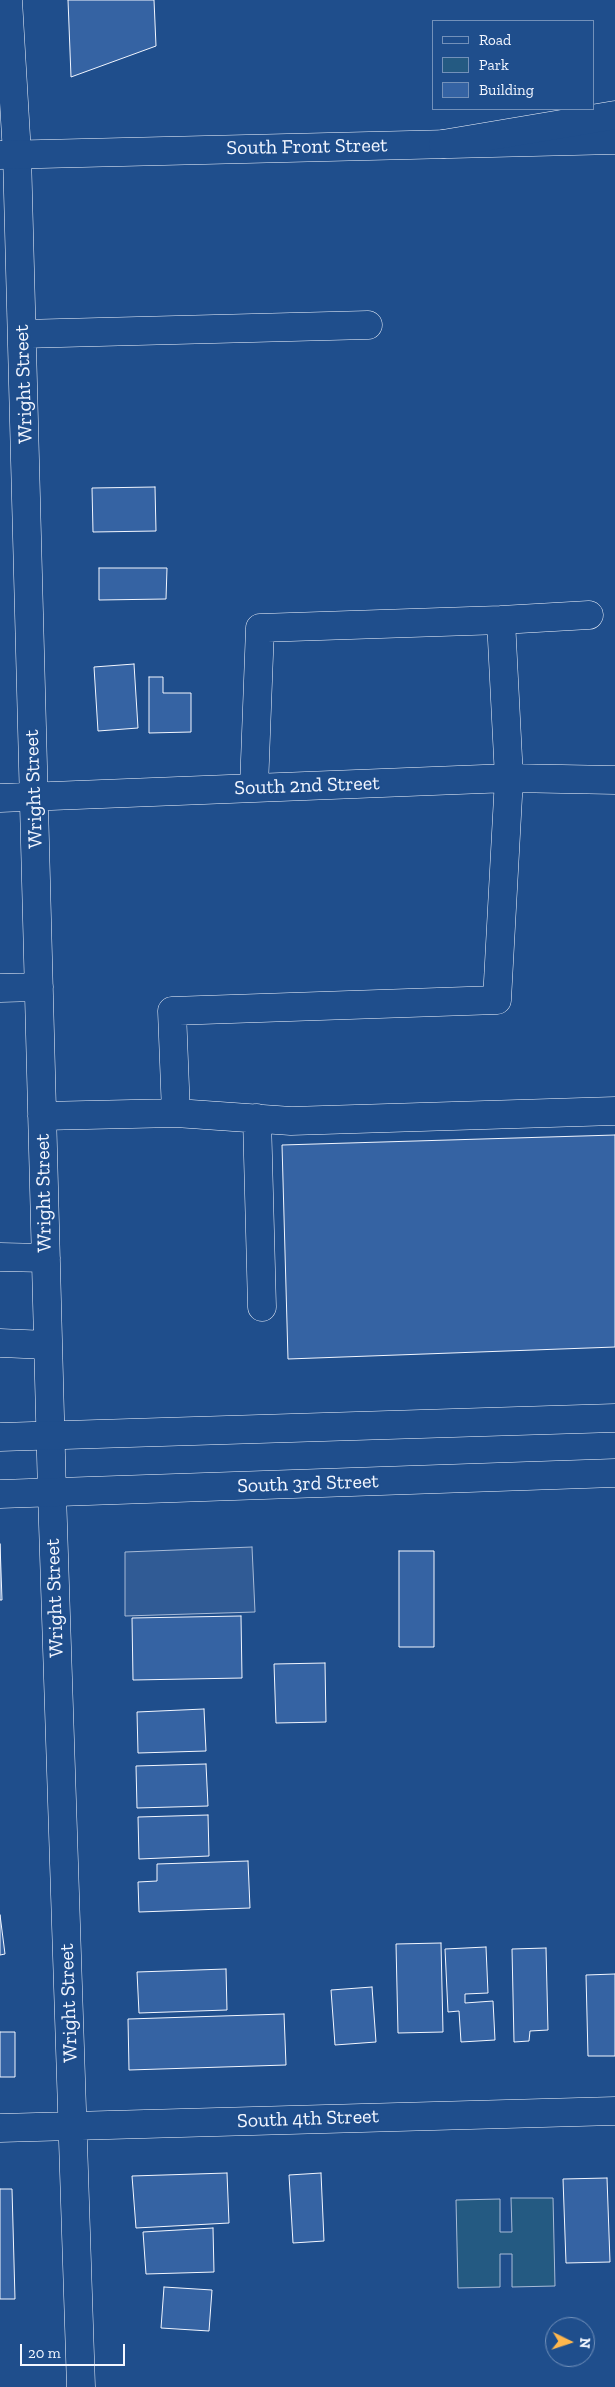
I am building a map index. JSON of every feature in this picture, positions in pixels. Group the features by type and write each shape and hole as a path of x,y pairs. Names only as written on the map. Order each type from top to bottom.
{"main road":[{"name":"Wright Street","path":"8,0 9,155 22,334 50,1436 81,2387"},
{"path":"442,144 615,115"},
{"name":"South Front Street","path":"9,155 615,140"},
{"path":"22,334 368,325"},
{"path":"254,788 260,628 501,620 589,615"},
{"path":"176,1113 172,1010 496,1000 508,778 501,620"},
{"name":"South 2nd Street","path":"0,798 508,778 615,780"},
{"path":"0,988 40,987"},
{"path":"42,1116 176,1113 291,1121 615,1111"},
{"path":"257,1118 262,1306"},
{"path":"0,1257 46,1258"},
{"path":"0,1343 48,1345"},
{"path":"0,1437 615,1418"},
{"name":"South 3rd Street","path":"0,1494 615,1473"},
{"name":"South 4th Street","path":"0,2128 615,2111"}],"green space":[{"path":"511,2198 553,2198 555,2286 512,2287 512,2254 500,2254 500,2287 458,2288 456,2200 500,2199 500,2232 512,2232"}],"shaded area":[{"path":"252,1547 255,1612 125,1616 125,1552"}],"building":[{"path":"68,0 154,0 156,46 71,77"},
{"path":"155,487 156,531 93,532 92,488"},
{"path":"99,568 167,568 166,599 99,600"},
{"path":"134,664 138,728 98,731 94,667"},
{"path":"149,677 163,677 163,693 191,693 191,732 149,733"},
{"path":"615,1135 615,1347 288,1359 282,1145"},
{"path":"0,1544 2,1600 0,1600"},
{"path":"399,1551 434,1551 434,1647 399,1647"},
{"path":"241,1616 242,1678 133,1680 132,1618"},
{"path":"325,1663 326,1722 276,1723 274,1664"},
{"path":"204,1709 206,1751 138,1753 137,1712"},
{"path":"206,1764 208,1806 137,1808 136,1766"},
{"path":"208,1815 209,1856 139,1859 138,1817"},
{"path":"248,1861 250,1908 139,1912 138,1882 157,1881 157,1864"},
{"path":"0,1915 5,1954 0,1955"},
{"path":"441,1943 443,2032 398,2033 396,1944"},
{"path":"486,1947 488,1993 465,1994 465,2003 493,2001 495,2040 461,2042 459,2011 448,2012 445,1949"},
{"path":"546,1948 548,2030 530,2031 529,2041 514,2042 512,1949"},
{"path":"226,1969 227,2010 139,2013 137,1972"},
{"path":"615,1974 615,2056 588,2056 586,1975"},
{"path":"372,1987 376,2042 335,2045 331,1990"},
{"path":"284,2014 286,2065 129,2070 128,2019"},
{"path":"0,2032 15,2032 15,2077 0,2077"},
{"path":"227,2173 229,2223 136,2228 132,2176"},
{"path":"321,2173 324,2241 293,2243 289,2175"},
{"path":"607,2178 610,2262 566,2263 563,2179"},
{"path":"0,2189 12,2189 15,2299 0,2299"},
{"path":"213,2228 214,2272 146,2274 143,2232"},
{"path":"164,2287 212,2290 209,2331 161,2328"}]}
